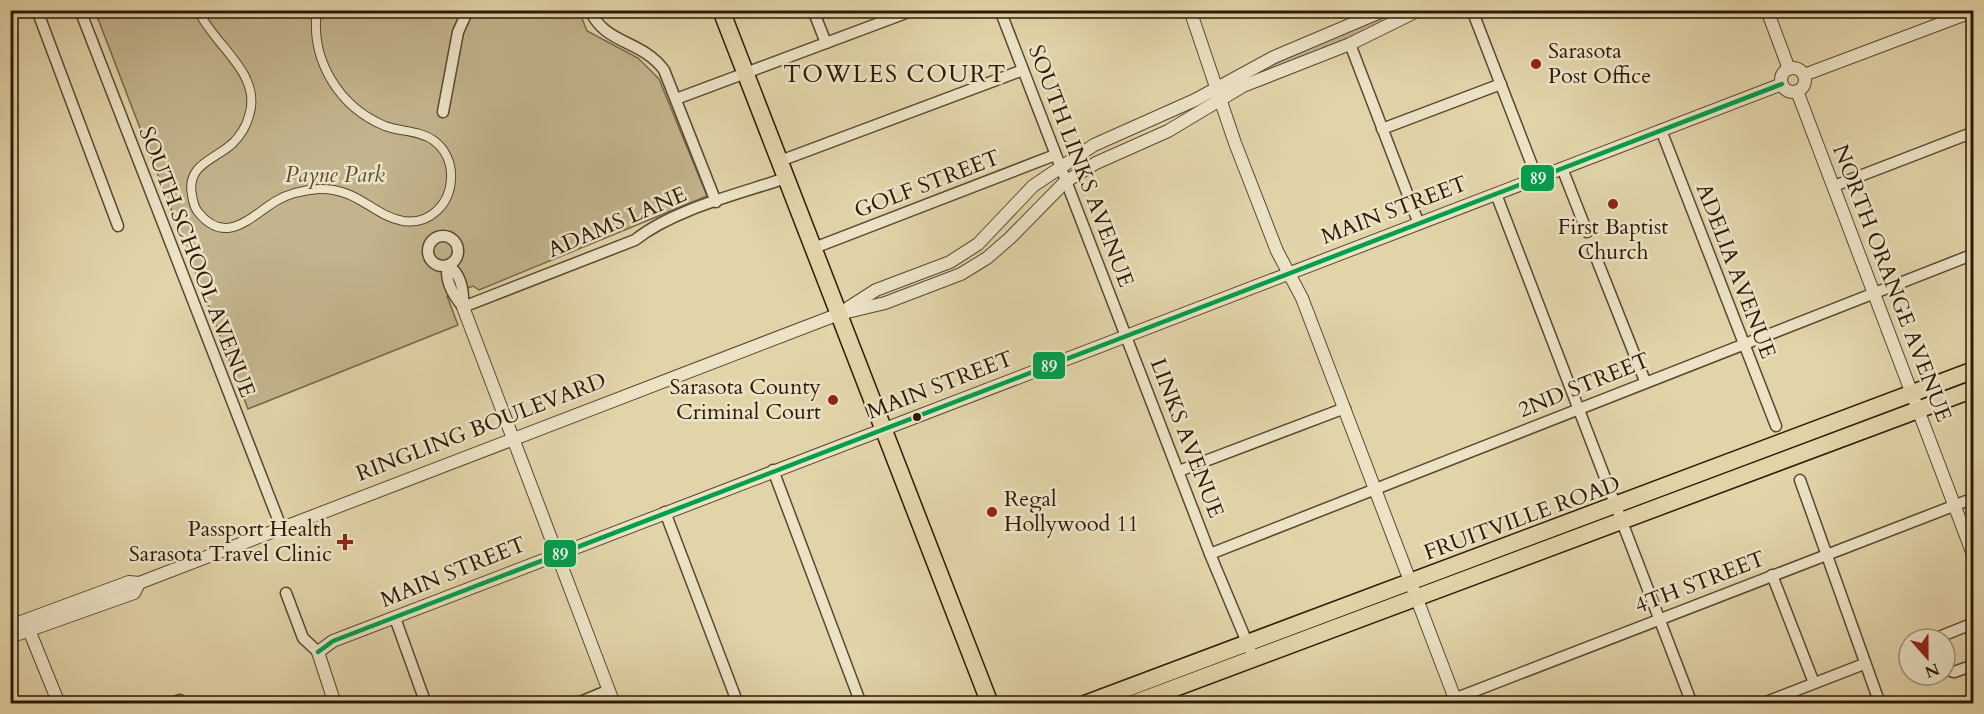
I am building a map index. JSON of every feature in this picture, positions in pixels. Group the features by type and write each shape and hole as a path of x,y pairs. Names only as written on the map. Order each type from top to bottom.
{"main road":[{"path":"722,10 990,704"},
{"name":"FRUITVILLE ROAD","path":"1915,403 1974,370"},
{"name":"FRUITVILLE ROAD","path":"1132,704 1169,697 1415,591 1915,403 1974,389"},
{"name":"FRUITVILLE ROAD","path":"1085,704 1246,644 1415,591"}],"street":[{"path":"10,12 15,10"},
{"path":"37,10 118,226"},
{"name":"SOUTH SCHOOL AVENUE","path":"80,10 280,527"},
{"path":"198,10 202,20 234,58 251,92 251,113 245,129 234,142 201,164 194,174 191,189 193,205 199,213 218,226 244,225 277,200 302,191 320,189 336,190 358,197 391,217 403,221 414,221 435,213 443,206 450,189 450,162 443,149 425,136 382,124 361,113 344,98 321,62 316,40 317,10"},
{"path":"442,112 458,32 468,10"},
{"path":"590,10 598,26 607,34 634,44 655,58 664,70 716,202"},
{"path":"813,10 826,43"},
{"path":"676,99 914,10"},
{"name":"SOUTH LINKS AVENUE","path":"1000,10 1126,336"},
{"name":"RINGLING BOULEVARD","path":"839,314 876,290 950,262 978,244 1057,161 1217,87 1274,57 1385,10"},
{"name":"RINGLING BOULEVARD","path":"10,626 129,582 139,583 839,314 885,303 961,274 987,258 1011,238 1065,182 1096,163 1168,131 1243,86 1277,70 1350,44 1419,10"},
{"path":"1472,10 1537,178"},
{"path":"1767,10 1789,69"},
{"path":"1804,75 1974,11"},
{"path":"1189,12 1277,251 1302,298 1456,701"},
{"path":"1350,44 1419,224"},
{"path":"1789,69 1798,69 1804,75 1803,87 1797,91 1786,90 1782,84 1782,76 1789,69"},
{"path":"780,161 1023,70"},
{"path":"1382,129 1501,84"},
{"name":"MAIN STREET","path":"318,652 333,641 556,553 772,470 884,430 1782,84"},
{"name":"NORTH ORANGE AVENUE","path":"1797,91 1974,557"},
{"name":"ADELIA AVENUE","path":"1661,130 1776,426"},
{"path":"1834,186 1974,132"},
{"name":"GOLF STREET","path":"814,248 1057,161"},
{"path":"1562,168 1587,232"},
{"name":"ADAMS LANE","path":"463,307 635,240 656,226 716,202 786,178"},
{"path":"1496,194 1692,704"},
{"path":"1593,250 1645,381"},
{"name":"2ND STREET","path":"1210,554 1645,381 1974,254"},
{"path":"448,265 445,274 454,297 463,307 614,704"},
{"name":"LINKS AVENUE","path":"1126,336 1210,554 1254,659"},
{"path":"1179,471 1345,408"},
{"path":"772,470 861,704"},
{"path":"1800,480 1880,704"},
{"name":"4TH STREET","path":"1441,704 1456,701 1772,575 1974,498"},
{"path":"665,512 738,704"},
{"path":"1772,575 1814,683"},
{"name":"RINGLING BOULEVARD","path":"10,637 134,593 139,583"},
{"path":"286,593 303,638 318,652 335,704"},
{"path":"394,618 426,704"},
{"path":"1957,630 1974,623"},
{"path":"28,630 59,704"},
{"path":"1761,704 1864,664"},
{"path":"1957,671 1974,665"},
{"path":"575,704 609,690"}],"green space":[{"name":"Payne Park","path":"95,11 579,11 587,31 638,58 659,79 707,196 479,290 473,286 447,296 458,325 248,409"},
{"path":"1392,11 1405,11 1375,28 1259,73 1258,71"}],"transit line":[{"name":"89","path":"318,652 333,641 1782,84"}],"place":[{"name":"Sarasota Post Office","path":"1536,64"},
{"name":"First Baptist Church","path":"1613,204"},
{"name":"Sarasota County Criminal Court","path":"833,400"},
{"name":"Regal Hollywood 11","path":"992,512"},
{"name":"Passport Health Sarasota Travel Clinic","path":"345,542"}],"district":[{"name":"TOWLES COURT","path":"895,74"}]}
